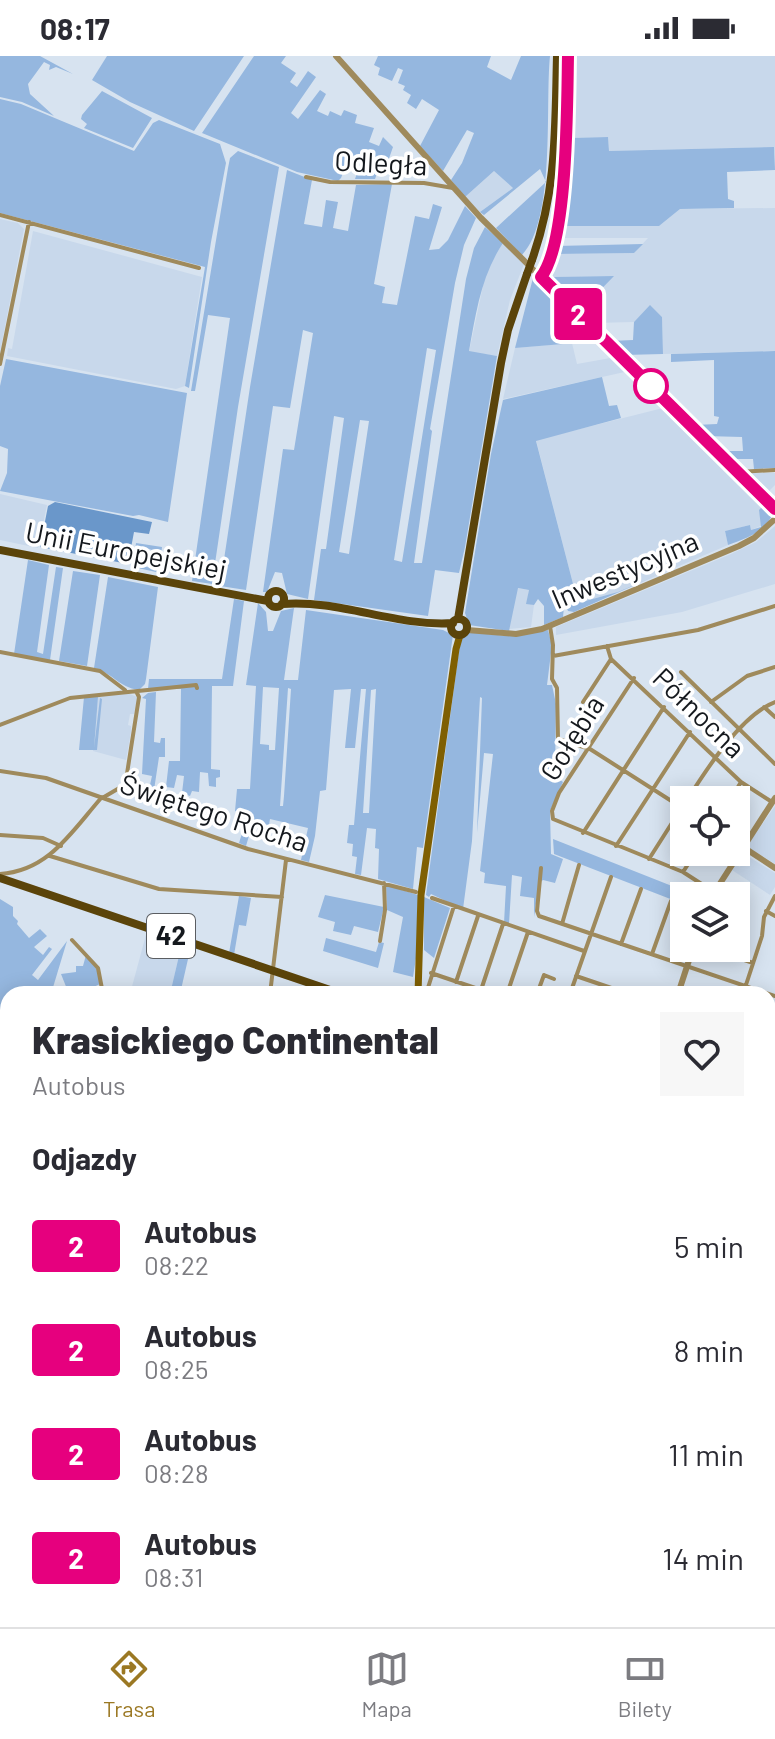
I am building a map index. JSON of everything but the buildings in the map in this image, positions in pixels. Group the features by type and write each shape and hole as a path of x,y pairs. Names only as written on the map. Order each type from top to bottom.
{"main road":[{"path":"420,986 421,895 479,486 508,330 546,219 552,184 557,56"},
{"name":"Unii Europejskiej","path":"0,550 161,582 269,598 275,607 283,601 459,627"},
{"name":"42","path":"0,876 318,986"}],"street":[{"path":"336,56 453,188 775,509"},
{"path":"541,277 547,266 561,206 568,56"},
{"name":"Odległa","path":"306,177 330,182 402,182 453,188"},
{"path":"0,215 199,268"},
{"path":"0,364 29,222"},
{"path":"738,472 775,470"},
{"name":"Inwestycyjna","path":"459,627 516,634 550,626 739,546 754,538 775,519"},
{"path":"553,656 698,630 775,606"},
{"path":"550,626 552,679 557,687 557,738 588,749 670,798"},
{"path":"583,702 611,659 607,646"},
{"path":"0,652 100,671 127,691"},
{"name":"Północna","path":"611,659 741,782 774,800"},
{"path":"711,702 747,676 775,667"},
{"path":"681,672 775,764"},
{"name":"Gołębia","path":"583,833 555,822 552,811 559,793 634,678"},
{"path":"0,725 59,701 167,687 196,685 197,688"},
{"path":"0,876 25,870 50,856 103,797 121,787 128,776 139,697 137,693"},
{"path":"696,786 715,756 764,707 775,702"},
{"path":"664,707 583,833 683,872 697,882"},
{"path":"764,707 775,717"},
{"path":"616,846 690,732"},
{"name":"Świętego Rocha","path":"0,771 41,776 208,836 286,860 416,892"},
{"path":"739,786 741,782"},
{"path":"750,831 774,800"},
{"path":"649,859 670,827"},
{"path":"0,835 43,838 61,846"},
{"path":"750,852 775,868"},
{"path":"50,856 168,891 282,897"},
{"path":"271,986 286,860"},
{"path":"562,924 579,865"},
{"path":"683,872 687,866"},
{"path":"541,868 537,914 746,986 762,936 766,911 775,896"},
{"path":"573,986 611,877"},
{"path":"380,941 385,910 384,883"},
{"path":"621,944 641,889"},
{"path":"432,898 584,951"},
{"path":"652,954 670,904"},
{"path":"424,986 454,906"},
{"path":"766,911 775,916"},
{"path":"456,982 478,916"},
{"path":"482,986 503,924"},
{"path":"510,986 528,932"},
{"path":"72,940 98,968 101,986"},
{"path":"681,986 688,962"},
{"path":"535,972 554,979"},
{"path":"431,973 468,986"},
{"path":"540,986 544,975"},
{"path":"576,976 605,986"}],"shaded area":[{"path":"0,56 40,56 73,74 56,67 49,70 50,65 44,62 28,84 30,94 54,116 22,102 0,97"},
{"path":"107,56 244,56 194,131 130,102 92,80"},
{"path":"254,56 286,56 281,63 296,73 290,82 297,87 308,71 316,77 291,113 298,119 320,90 326,94 317,111 328,116 330,111 341,116 344,110 357,115 355,123 374,128 369,142 379,146 383,137 393,147 386,167 380,165 375,179 355,179 359,167 347,163 338,181 297,172 202,133"},
{"path":"378,56 491,56 487,67 511,80 521,56 550,56 545,180 540,169 484,215 480,212 513,188 494,171 465,197 451,180 462,163 474,133 467,130 443,171 420,146 439,110 422,99 416,109 407,103 411,95 403,90 405,86 398,83 403,70 398,68 392,81 378,75 380,68 374,65"},
{"path":"571,56 775,56 775,156 774,147 609,151 608,137 571,138"},
{"path":"102,91 152,118 133,148 84,128 87,124 81,119 82,115"},
{"path":"0,99 21,104 134,151 153,123 159,120 220,144 226,163 189,388 185,386 205,267 0,213"},
{"path":"608,137 609,151 774,147 775,170 727,172 728,199 734,201 734,208 680,209 659,226 559,226 571,138"},
{"path":"238,151 279,167 238,407 212,584 192,581 230,318 208,315 195,391 191,391 228,168 230,158"},
{"path":"287,170 312,180 304,224 322,227 326,200 338,202 333,228 348,231 356,185 392,184 374,284 385,287 382,303 397,305 415,216 429,219 433,204 442,207 429,250 439,249 448,240 465,206 476,218 464,245 455,283 430,429 414,563 422,563 466,279 474,248 485,227 503,243 484,282 469,351 497,356 465,547 459,573 435,570 428,616 314,600 321,549 326,549 344,418 334,416 308,599 287,594 282,573 275,572 267,592 263,592 283,449 294,450 313,333 303,330 290,408 273,406 246,590 220,586","holes":["427,348 436,350 402,562 394,560","360,420 369,421 349,554 339,552"]},
{"path":"494,171 513,188 480,212 465,197"},
{"path":"545,183 533,238 522,255 496,228"},
{"path":"775,208 775,351 663,354 662,317 650,306 634,322 592,323 580,311 613,276 552,277 554,254 634,253 648,238 558,238 559,226 659,226 680,209"},
{"path":"0,219 18,223 24,229 0,352"},
{"path":"33,231 202,277 185,386 176,389 7,356 8,348 12,349"},
{"path":"503,243 524,264 510,300 497,356 469,352 484,281"},
{"path":"643,244 634,253 554,254 556,246"},
{"path":"551,266 552,277 614,276 580,311 547,281 546,274"},
{"path":"534,274 599,341 515,348"},
{"path":"650,305 662,317 663,354 624,355 610,341 633,340 634,322"},
{"path":"572,343 577,364 616,357 629,371 503,399 515,348"},
{"path":"775,351 775,468 754,469 753,459 729,459 720,451 743,451 742,437 705,436 695,425 717,424 719,417 714,416 714,360 671,362 671,354"},
{"path":"6,359 187,393 168,522 0,491 7,473 8,449 0,446 0,386"},
{"path":"602,377 609,406 617,405 621,418 536,441 578,603 618,592 653,577 574,612 568,611 566,606 563,617 544,625 544,606 538,599 534,605 526,604 529,590 518,588 509,631 469,625 465,613 503,400"},
{"path":"663,408 763,506 759,511 763,525 751,530 750,525 725,531 728,545 619,592 578,603 536,440"},
{"path":"746,473 775,473 775,485 765,495"},
{"path":"0,494 47,505 38,548 0,540"},
{"path":"55,502 152,522 149,534 134,532 128,564 40,547 48,506"},
{"path":"768,506 773,512 766,525 728,545 725,531 750,525 751,530 761,527 759,510"},
{"path":"775,526 775,584 682,612 556,635 556,627 731,554 756,542"},
{"path":"136,543 162,547 160,566 150,562 151,553 158,552 143,547 149,550 146,566 139,564 142,555 137,554 137,565 157,569 156,572 133,567"},
{"path":"28,560 49,565 37,652 43,654 56,567 63,568 50,660 14,654"},
{"path":"73,571 100,575 87,666 59,661"},
{"path":"108,577 158,587 146,679 139,690 94,668"},
{"path":"517,588 529,590 527,603 534,605 531,627 509,629"},
{"path":"234,599 244,601 233,686 212,686 211,769 220,770 220,777 216,778 216,787 209,786 208,773 200,772 199,792 192,791 190,796 182,793 184,776 177,775 174,788 166,787 169,761 180,761 181,689 148,689 149,679 222,679"},
{"path":"258,603 266,612 268,631 273,631 281,611 294,608 284,680 298,680 306,610 443,630 453,635 423,848 417,847 413,889 378,879 376,829 367,828 361,875 355,874 357,857 352,856 353,844 347,843 349,825 354,825 366,689 361,689 355,748 345,748 351,689 334,690 326,790 320,791 309,862 301,860 308,828 270,819 269,825 253,822 246,846 239,843 248,814 235,811 237,789 250,789 256,686 246,685","holes":["263,687 279,688 275,750 269,750 269,745 260,744","288,688 291,689 284,796 283,806 280,806","376,689 369,813 363,813 371,690"]},
{"path":"548,630 552,645 547,685 552,685 556,704 555,776 563,782 550,811 551,854 563,859 555,883 543,880 539,883 534,917 534,898 520,896 522,877 512,875 509,924 504,923 506,886 484,883 485,873 480,871 493,754 484,753 477,833 480,697 472,841 463,909 431,894 429,897 426,895 461,636 468,632 507,636"},
{"path":"125,692 137,697 128,725 131,732 126,760 93,751 98,697"},
{"path":"156,692 154,742 160,743 161,738 165,738 165,757 159,757 154,790 149,789 152,776 142,774 146,699 142,698"},
{"path":"84,697 98,697 94,748 102,699 97,750 79,750"},
{"path":"775,806 775,864 750,848 750,842"},
{"path":"553,839 670,885 670,899 554,854"},
{"path":"750,857 775,873 775,887 770,895 732,870 734,866 750,866"},
{"path":"386,885 418,895 417,952 413,977 393,972 403,917 387,910"},
{"path":"325,895 384,907 378,932 354,926 351,935 333,931 335,922 318,917"},
{"path":"239,896 251,898 246,926 239,925 234,955 229,953"},
{"path":"424,897 450,908 434,958 424,950"},
{"path":"0,899 13,907 17,924 29,938 40,929 47,936 34,947 43,955 49,947 52,949 32,975 38,980 67,941 53,986 0,986"},
{"path":"147,931 182,943 172,986 132,986"},
{"path":"326,938 376,952 379,942 384,943 378,968 323,951"},
{"path":"182,943 191,946 182,986 172,986"},
{"path":"86,955 97,969 100,984 66,986 61,974 76,972 76,966 83,966"}],"bus line":[{"name":"2","path":"568,56 561,206 547,266 541,277 775,509"}]}
